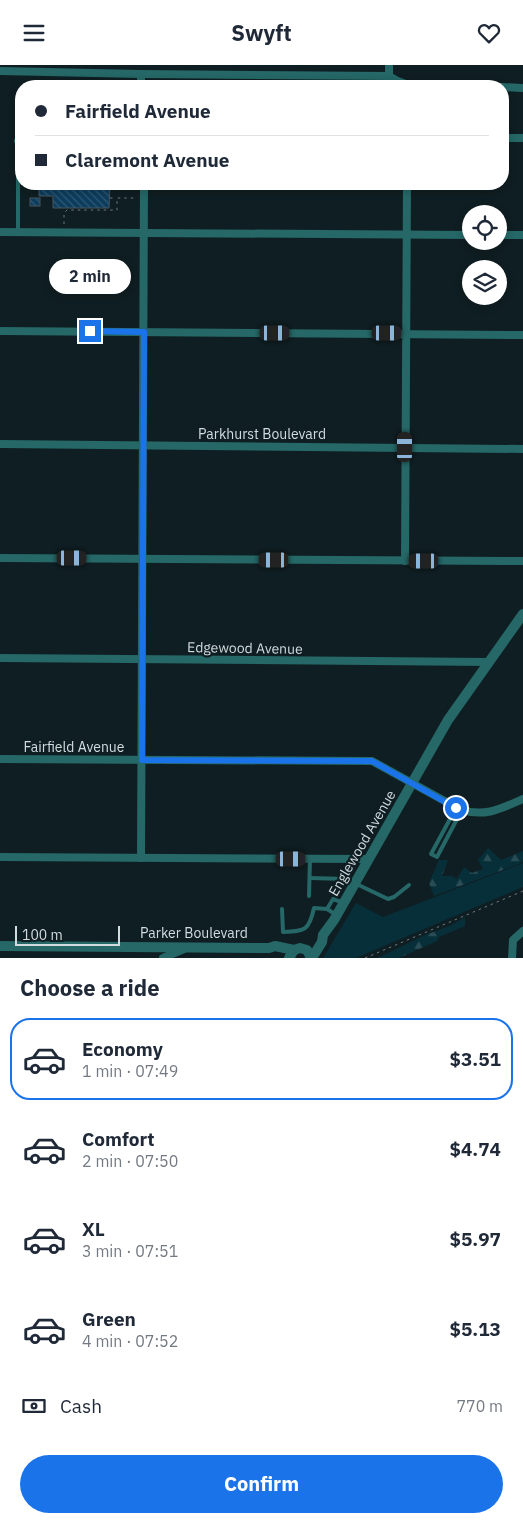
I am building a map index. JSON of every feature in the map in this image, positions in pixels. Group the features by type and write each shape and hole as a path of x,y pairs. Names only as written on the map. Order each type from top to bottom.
{"street":[{"path":"389,65 389,76"},
{"path":"0,71 15,68 141,74 389,76 396,80"},
{"path":"141,74 141,80"},
{"path":"509,87 523,87"},
{"path":"509,138 523,138"},
{"path":"141,858 144,190"},
{"path":"405,561 407,190"},
{"path":"0,232 462,235"},
{"path":"507,235 523,235"},
{"path":"0,331 523,335"},
{"name":"Parkhurst Boulevard","path":"0,444 523,449"},
{"path":"0,557 523,561"},
{"name":"Englewood Avenue","path":"292,953 308,946 323,935 337,915 448,721 523,614"},
{"name":"Edgewood Avenue","path":"0,658 489,662"},
{"name":"Fairfield Avenue","path":"0,759 372,761 460,809 479,814 488,813 523,799"},
{"path":"0,857 369,859"},
{"path":"512,958 514,940 523,931"},
{"name":"Englewood Avenue","path":"311,958 322,941 323,935"},
{"name":"Parker Boulevard","path":"0,945 268,948 275,946 292,953"},
{"path":"163,958 188,947"},
{"name":"Englewood Avenue","path":"292,953 307,950 311,958"}],"lane":[{"path":"18,232 19,190"},
{"path":"460,809 457,819 437,857 431,854 460,809"},
{"path":"309,896 310,859"},
{"path":"310,877 346,879 388,899 394,897 409,885"},
{"path":"327,909 333,899 344,903"},
{"path":"282,909 283,931 302,931 308,927 314,908 327,909 337,915"}],"path":[{"path":"110,198 136,198"},
{"path":"64,224 64,213 67,210 117,210 117,198"},
{"path":"365,958 523,891"}],"green space":[{"path":"488,848 501,860 523,851 523,861 434,896 429,883 439,860 448,860 442,876 452,876 457,879 464,867 472,873 483,869 478,860"},
{"path":"523,863 523,887 356,958 323,958 356,903 383,917"},
{"path":"465,917 465,926 439,937 437,941 399,958 378,958 425,935 450,926"}],"building":[{"path":"39,190 110,190 109,208 53,208 53,196 39,196"},
{"path":"30,198 40,198 40,206 30,206"}],"route":[{"path":"90,331 144,332 142,760 372,761 456,808"}]}
